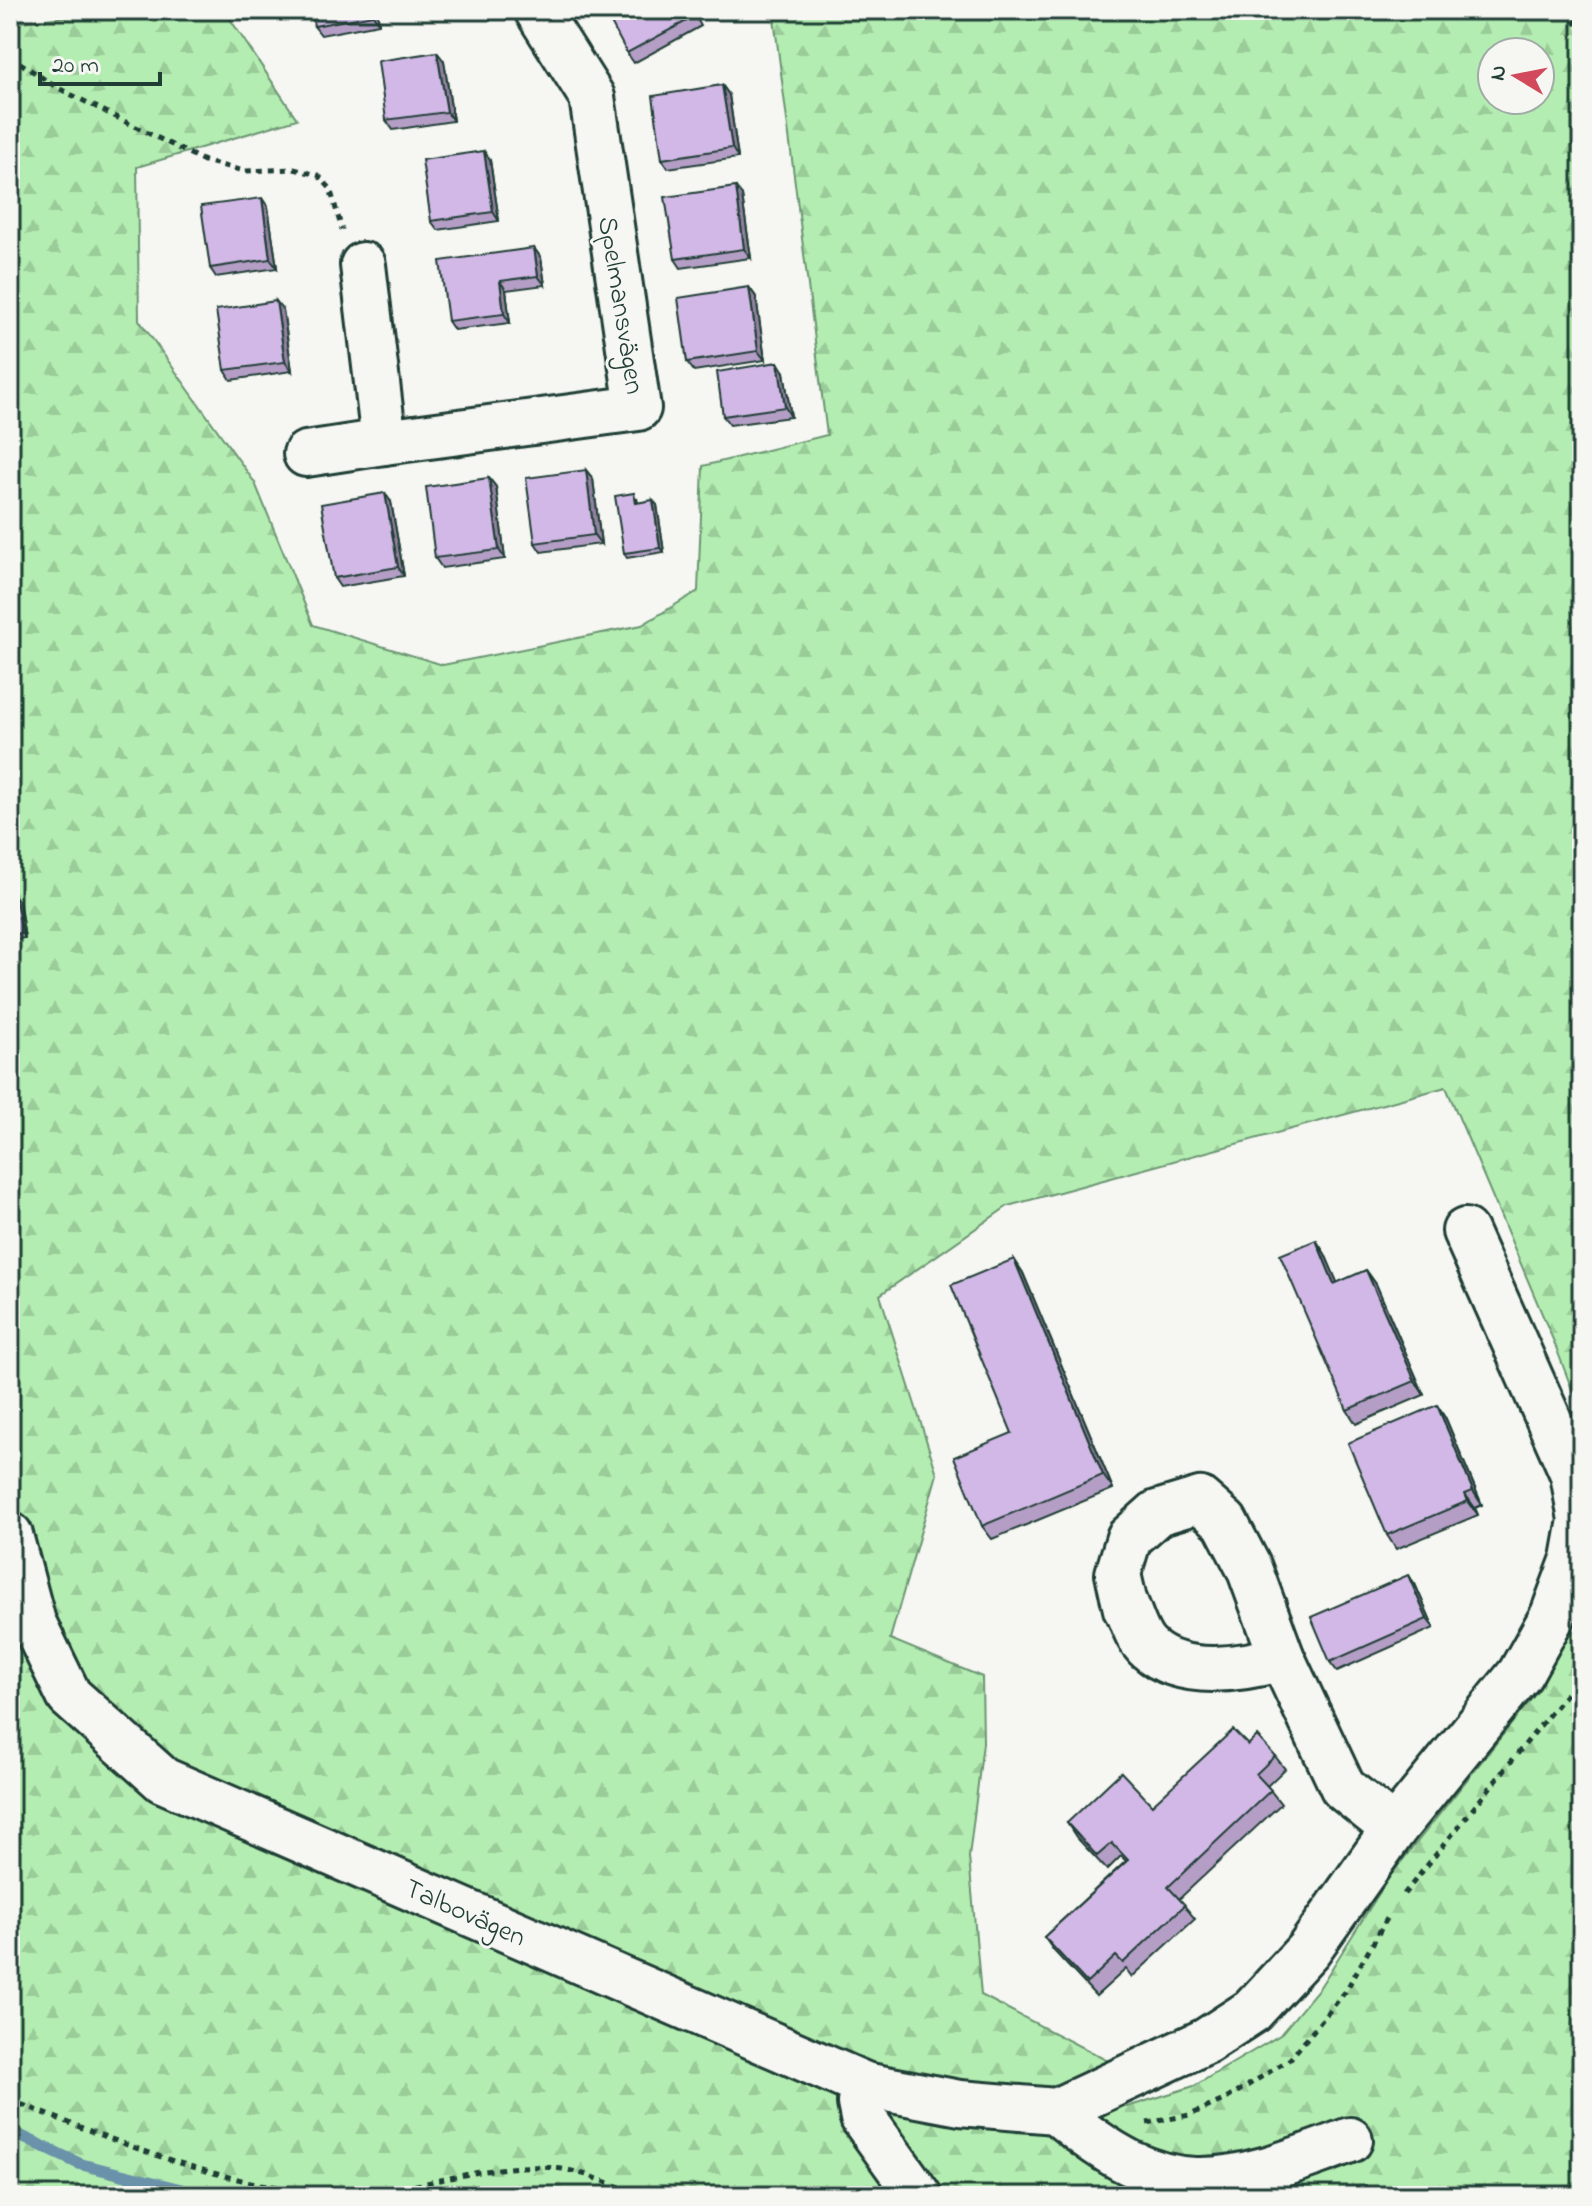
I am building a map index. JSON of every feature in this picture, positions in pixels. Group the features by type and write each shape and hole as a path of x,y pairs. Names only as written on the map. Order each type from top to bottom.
{"street":[{"name":"Spelmansvägen","path":"306,454 638,408 592,97 537,10"},
{"path":"363,265 384,442"},
{"path":"1350,2140 1231,2185 1176,2190 1118,2168 1081,2138 1056,2111 1206,2041 1252,2011 1309,1949 1394,1829 1520,1674 1553,1615 1574,1559 1581,1520 1573,1474 1465,1231"},
{"path":"1282,1658 1224,1671 1177,1662 1149,1650 1126,1607 1118,1574 1129,1538 1157,1513 1200,1500 1225,1522 1243,1556 1282,1658 1343,1788 1394,1829"},
{"name":"Talbovägen","path":"10,1535 33,1622 69,1696 163,1780 865,2085 960,2103 1056,2111"},
{"path":"865,2085 860,2103 863,2118 919,2196"}],"path":[{"path":"1567,10 1582,32"},
{"path":"10,56 56,87 204,161 244,171 294,169 318,175 330,188 339,225 363,265"},
{"path":"10,2100 213,2172 284,2189 352,2194 498,2168 557,2168 643,2196"}],"green space":[{"path":"121,10 224,10 297,119 137,167 139,320 255,483 313,625 443,665 642,625 698,591 703,466 827,435 773,10 1582,10 1582,1416 1446,1087 1008,1206 880,1295 937,1474 890,1639 982,1677 983,1743 969,1857 981,1995 1108,2061 1127,2107 1194,2086 1280,2035 1320,1987 1390,1876 1541,1687 1582,1599 1582,2196 10,2196 10,18 13,23"}],"building":[{"path":"311,10 372,10 373,15 314,26"},
{"path":"604,10 691,10 694,17 627,53"},
{"path":"437,52 447,112 386,120 378,61"},
{"path":"722,85 732,148 662,159 653,96"},
{"path":"484,151 493,212 431,221 422,160"},
{"path":"736,187 744,249 675,259 665,197"},
{"path":"262,198 270,259 210,268 201,206"},
{"path":"534,248 538,276 500,281 504,314 448,321 440,261"},
{"path":"749,287 758,351 687,362 678,298"},
{"path":"276,301 285,362 225,370 216,310"},
{"path":"778,362 785,407 723,416 717,372"},
{"path":"586,470 594,535 535,543 526,478"},
{"path":"489,478 499,550 435,558 426,487"},
{"path":"385,493 398,567 334,578 321,504"},
{"path":"634,493 636,503 653,500 660,548 624,553 615,496"},
{"path":"15,896 22,933 10,935 10,897"},
{"path":"1316,1240 1334,1284 1366,1270 1415,1381 1347,1410 1280,1255"},
{"path":"1014,1259 1103,1475 982,1526 954,1457 1012,1433 951,1285"},
{"path":"1437,1405 1473,1491 1465,1494 1468,1501 1387,1535 1348,1443"},
{"path":"1408,1575 1427,1619 1330,1662 1311,1617"},
{"path":"1233,1730 1248,1745 1257,1736 1275,1756 1256,1774 1271,1790 1168,1887 1185,1905 1123,1963 1116,1956 1087,1983 1044,1937 1128,1860 1112,1843 1097,1856 1067,1823 1121,1772 1152,1805"}],"waterway":[{"path":"10,2131 80,2164 207,2196"}]}
